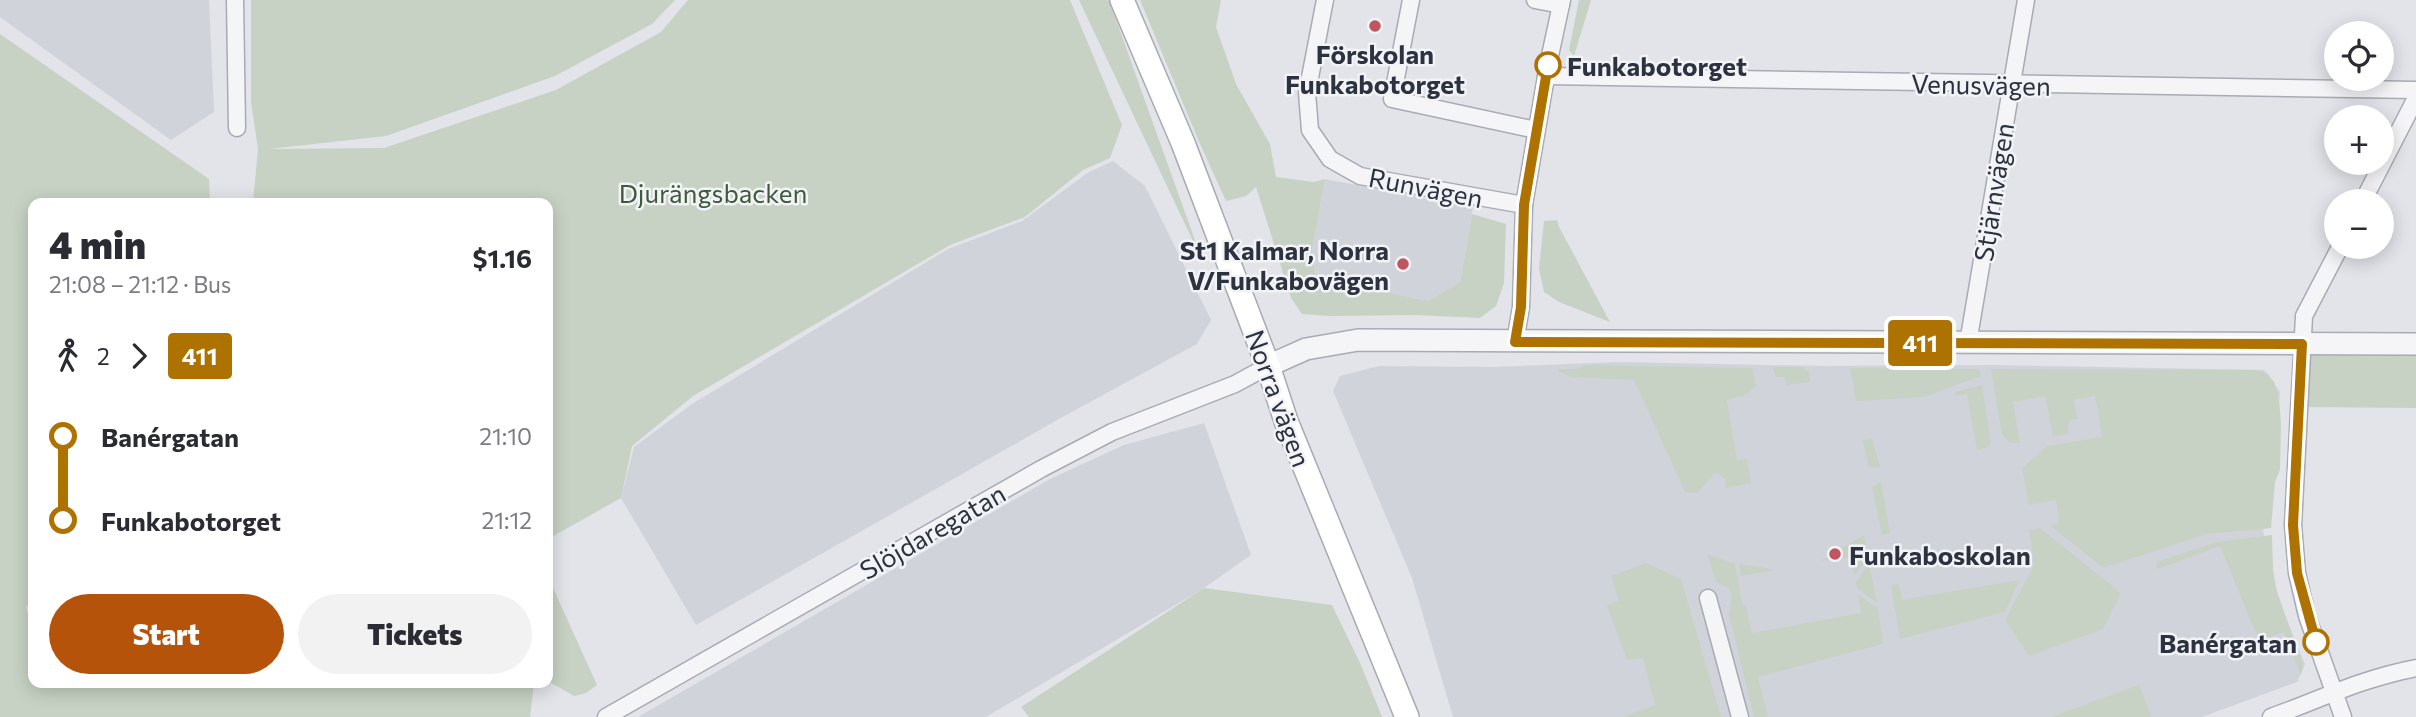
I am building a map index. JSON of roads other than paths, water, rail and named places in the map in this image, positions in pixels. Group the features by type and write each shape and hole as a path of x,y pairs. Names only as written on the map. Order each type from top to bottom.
{"main road":[{"name":"Norra vägen","path":"1122,0 1183,144 1268,366 1291,434 1406,717"}],"street":[{"path":"235,0 237,128"},
{"name":"Runvägen","path":"1325,0 1307,93 1310,130 1330,159 1360,176 1524,205"},
{"path":"1411,0 1392,99 1536,130"},
{"path":"1515,342 1521,307 1524,205 1546,76 1562,3 1535,0"},
{"name":"Stjärnvägen","path":"1968,343 2026,0"},
{"name":"Venusvägen","path":"1546,76 2416,90"},
{"path":"2369,189 2416,98"},
{"path":"2334,259 2304,316 2293,525 2297,573 2307,617 2343,717"},
{"path":"1268,366 1306,349 1358,340 2416,344"},
{"name":"Slöjdaregatan","path":"606,717 1041,469 1112,432 1235,384 1268,366"},
{"path":"1708,598 1740,717"},
{"path":"2271,717 2334,691 2416,668"}],"place":[{"name":"Förskolan Funkabotorget","path":"1375,26"},
{"name":"Funkabotorget","path":"1548,65"},
{"name":"St1 Kalmar, Norra V/Funkabovägen","path":"1403,264"},
{"name":"Funkaboskolan","path":"1835,554"},
{"name":"Banérgatan","path":"2316,642"}],"park label":[{"name":"Djurängsbacken","path":"713,192"}]}
